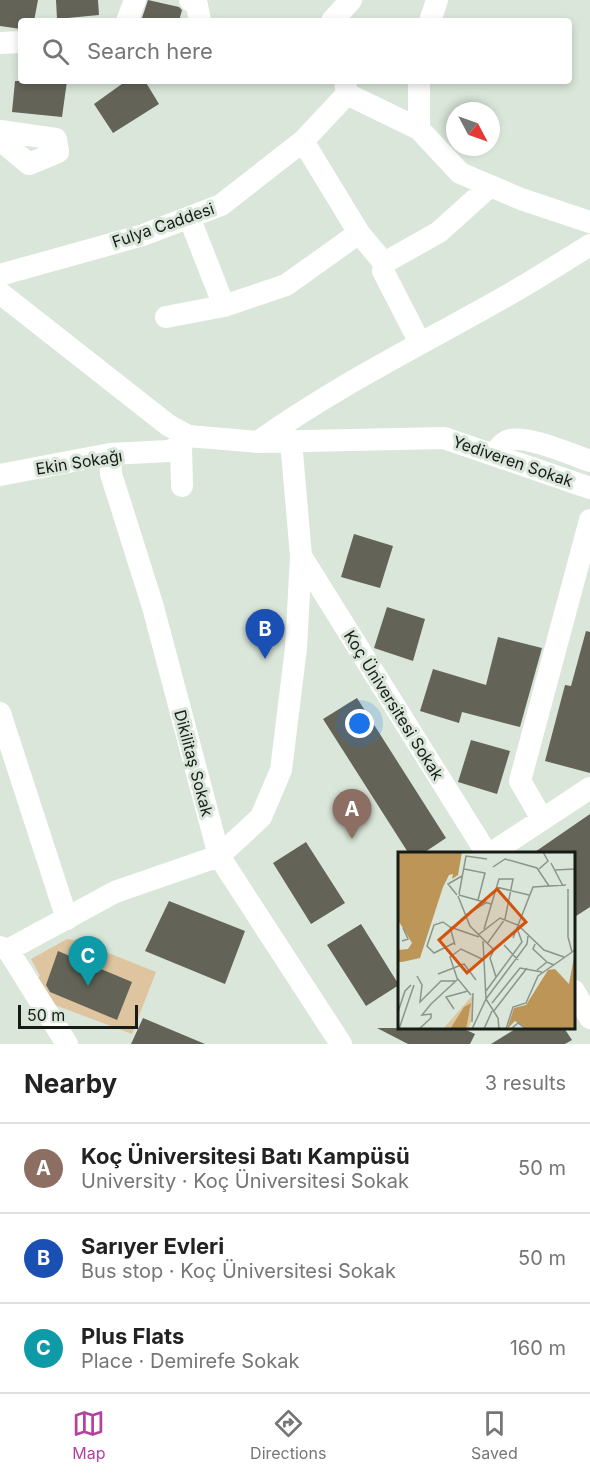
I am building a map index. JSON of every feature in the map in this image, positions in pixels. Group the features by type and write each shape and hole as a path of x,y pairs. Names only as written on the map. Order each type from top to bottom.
{"street":[{"path":"128,18 135,0"},
{"path":"190,0 197,5 199,18"},
{"path":"327,0 331,18"},
{"path":"335,18 351,0"},
{"path":"431,18 437,0"},
{"path":"0,43 18,42"},
{"path":"419,84 419,129"},
{"path":"346,87 419,129 460,173 521,199 590,222"},
{"name":"Fulya Caddesi","path":"0,276 143,235 221,205 303,141 346,87"},
{"path":"0,131 56,139 58,152 29,164 0,140"},
{"path":"303,141 359,233 384,263 383,271 420,343"},
{"path":"384,263 439,232 490,186"},
{"path":"189,217 224,306"},
{"path":"166,317 224,306 286,285 359,233"},
{"path":"258,442 294,416 508,295 590,245"},
{"path":"0,293 168,425 184,441 182,486"},
{"name":"Yediveren Sokak","path":"184,441 258,442 444,438 590,488"},
{"path":"493,454 507,441 519,439 590,461"},
{"name":"Ekin Sokağı","path":"0,475 110,454 169,451 184,441"},
{"path":"68,1044 4,949 67,919 115,892 219,856 261,817 281,770 296,648 301,556 291,441"},
{"name":"Dikilitaş Sokak","path":"110,454 111,474 153,607 219,856 341,1044"},
{"path":"542,819 520,781 590,520"},
{"name":"Koç Üniversitesi Sokak","path":"301,556 487,852"},
{"path":"0,713 67,919"},
{"path":"491,852 590,788"},
{"path":"575,994 590,1018"}],"shaded area":[{"path":"67,939 76,940 156,972 132,1034 47,1002 36,980 40,976 31,959"}],"building":[{"path":"0,0 38,0 35,18 18,18 18,29 0,26"},
{"path":"56,0 98,0 99,15 57,18"},
{"path":"148,0 179,7 182,10 180,18 142,18"},
{"path":"15,81 18,81 18,84 67,84 62,117 12,112"},
{"path":"122,84 147,84 159,104 113,133 94,104"},
{"path":"354,534 393,546 380,588 341,577"},
{"path":"387,607 425,619 413,661 374,648"},
{"path":"586,631 590,632 590,773 545,761 565,685 571,686"},
{"path":"498,637 542,648 520,727 462,712 459,723 420,711 433,669 486,685"},
{"path":"357,698 446,838 425,852 408,852 323,719"},
{"path":"471,740 510,751 497,794 458,782"},
{"path":"590,814 590,907 575,917 575,852 535,852"},
{"path":"306,842 345,903 311,924 273,863"},
{"path":"169,901 245,931 225,984 145,951"},
{"path":"361,924 398,986 366,1006 327,945"},
{"path":"58,951 132,982 117,1020 50,992 46,985"},
{"path":"143,1018 205,1044 131,1044"},
{"path":"377,1028 464,1029 475,1034 470,1044 408,1044"},
{"path":"515,1029 565,1029 572,1040 565,1044 491,1044"}],"place":[{"name":"Sarıyer Evleri","path":"265,659"},
{"name":"Koç Üniversitesi Batı Kampüsü","path":"352,839"},
{"name":"Plus Flats","path":"88,986"}]}
